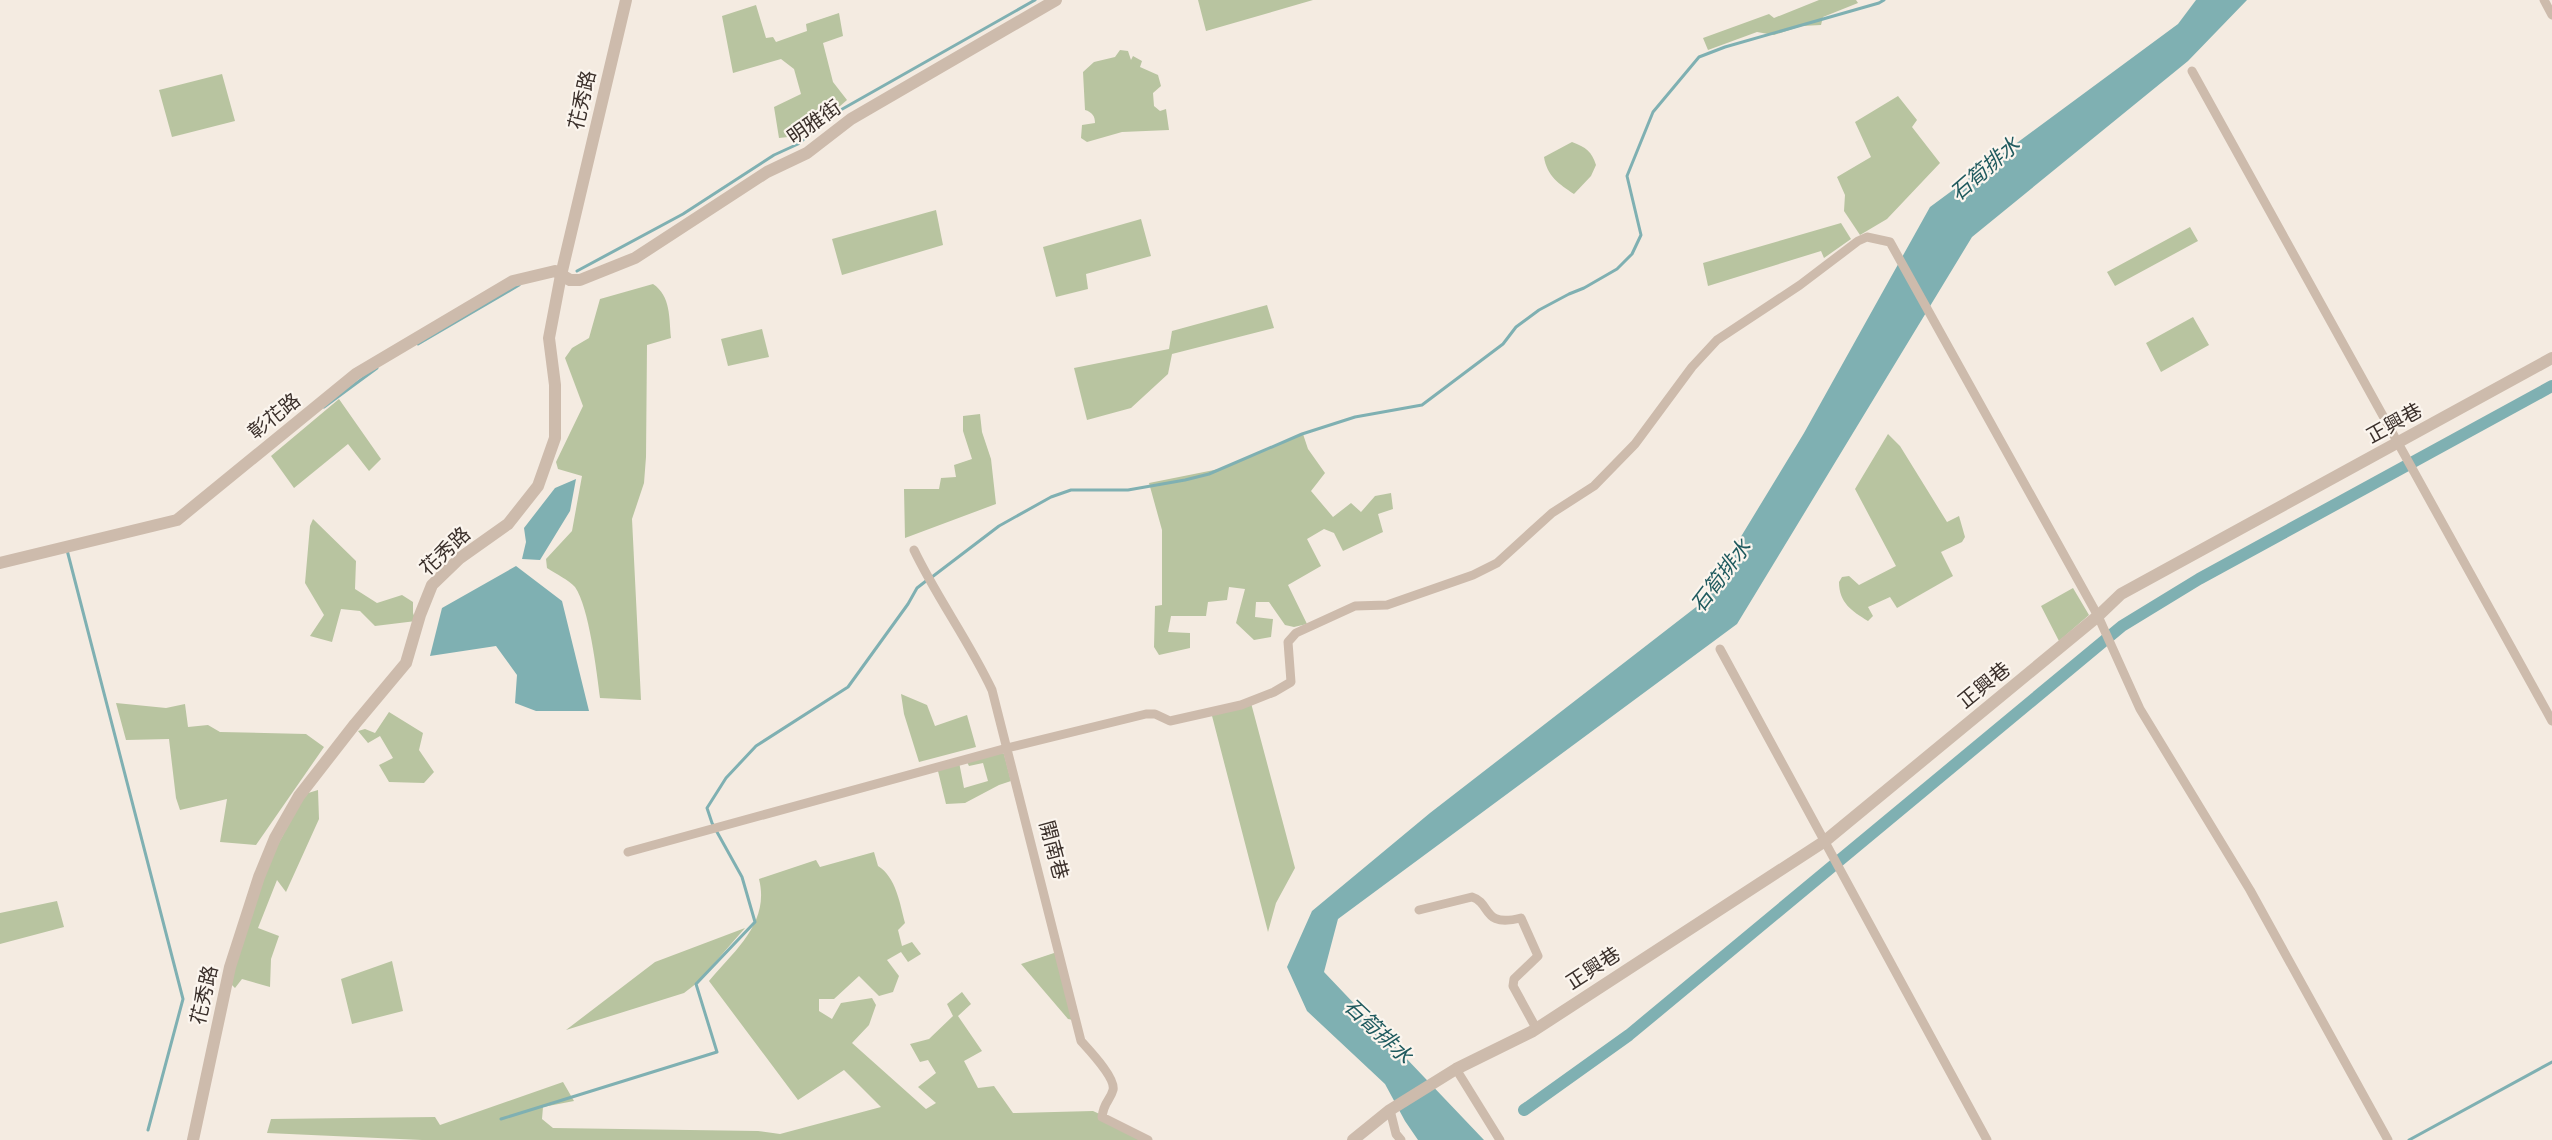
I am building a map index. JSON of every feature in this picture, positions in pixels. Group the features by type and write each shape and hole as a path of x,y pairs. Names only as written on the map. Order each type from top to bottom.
{"street":[{"name":"花秀路","path":"194,1140 199,1106 230,967 259,877 275,838 299,796 354,724 406,663 420,615 432,585 460,558 508,524 538,486 555,438 555,385 549,338 561,275 626,0"},
{"name":"明雅街","path":"561,275 570,280 580,280 634,258 767,172 807,153 851,119 1056,0"},
{"path":"2544,0 2552,15"},
{"path":"2192,71 2552,722"},
{"path":"628,852 1007,748 1146,714 1155,714 1170,721 1241,705 1274,692 1292,682 1288,642 1296,633 1355,606 1387,605 1473,575 1497,563 1552,513 1594,486 1602,478 1635,444 1692,367 1717,340 1867,237 1890,242 2098,616 2140,709 2250,890 2388,1140"},
{"name":"彰花路","path":"0,563 177,520 356,374 513,281 555,271 561,275"},
{"name":"正興巷","path":"1390,1110 1456,1069 1536,1028 1825,841 2098,616 2121,594 2552,358"},
{"name":"開南巷","path":"914,550 932,587 960,631 992,690 1082,1041 1112,1080 1113,1090 1104,1105 1102,1117 1148,1140"},
{"path":"1720,649 1987,1140"},
{"path":"1419,910 1472,897 1478,898 1487,913 1497,919 1507,922 1521,918 1538,956 1514,979 1513,986 1536,1028"},
{"path":"1456,1069 1500,1140"},
{"path":"1353,1140 1390,1110 1396,1134 1401,1140"}],"green space":[{"path":"1198,0 1313,0 1206,31"},
{"path":"1819,0 1856,0 1858,3 1823,17 1821,25 1802,26 1774,35 1757,32 1708,50 1703,38 1769,14 1774,18"},
{"path":"756,5 766,38 773,37 776,42 807,31 806,24 839,13 843,36 823,43 833,82 847,100 832,113 827,108 805,122 807,135 779,138 774,107 801,94 794,69 781,59 733,73 722,16"},
{"path":"1120,50 1128,51 1131,60 1133,56 1142,61 1140,67 1158,75 1161,86 1153,93 1154,106 1160,111 1166,109 1169,130 1122,132 1087,142 1081,138 1082,125 1095,123 1093,115 1085,110 1083,72 1094,62 1115,57"},
{"path":"222,74 235,121 172,137 159,90"},
{"path":"1898,96 1917,120 1912,127 1940,163 1887,219 1860,235 1844,211 1845,195 1837,177 1871,157 1855,122"},
{"path":"1572,142 1588,150 1596,165 1591,176 1574,194 1551,174 1544,157"},
{"path":"936,210 943,245 842,275 832,239"},
{"path":"1141,219 1151,256 1086,274 1088,289 1056,297 1043,247"},
{"path":"1841,223 1851,239 1824,258 1821,251 1708,286 1703,263"},
{"path":"2190,227 2198,241 2115,286 2107,272"},
{"path":"653,284 666,301 671,338 647,345 644,483 632,519 641,700 600,698 592,641 580,596 572,584 547,568 546,559 572,531 582,476 558,469 556,462 583,406 565,358 572,348 589,338 600,299"},
{"path":"1267,305 1274,328 1172,354 1168,374 1131,408 1087,420 1074,368 1169,349 1172,331"},
{"path":"2193,317 2209,345 2161,372 2146,343"},
{"path":"762,329 769,357 728,366 721,339"},
{"path":"339,399 381,459 369,471 348,444 294,488 271,456"},
{"path":"980,414 982,432 991,459 996,504 905,538 904,489 939,489 941,478 956,477 954,465 972,459 963,431 963,416"},
{"path":"1303,434 1308,449 1325,473 1311,491 1333,517 1351,503 1361,512 1375,496 1391,493 1393,509 1378,514 1383,532 1343,551 1334,533 1324,529 1307,539 1321,566 1288,585 1307,624 1294,627 1285,625 1269,602 1256,602 1255,617 1273,619 1271,637 1254,640 1236,623 1245,589 1229,587 1227,600 1208,602 1206,616 1171,616 1168,632 1190,633 1190,648 1159,655 1154,647 1155,606 1162,605 1162,530 1149,483 1224,468"},
{"path":"1888,434 1900,446 1947,522 1959,516 1965,537 1962,542 1941,552 1953,576 1897,608 1890,597 1868,607 1873,616 1868,621 1847,606 1841,596 1839,582 1842,577 1849,576 1859,585 1896,566 1855,489"},
{"path":"313,519 356,561 355,589 377,603 402,595 413,602 416,621 375,626 360,611 341,609 332,642 310,636 324,615 305,583 310,526"},
{"path":"2073,588 2089,615 2059,641 2041,606"},
{"path":"901,694 927,705 935,726 967,715 976,747 919,762 904,714"},
{"path":"116,703 166,708 185,704 188,727 208,725 220,732 306,734 324,747 256,845 220,842 227,799 180,810 176,798 169,739 126,740"},
{"path":"1251,703 1295,868 1276,903 1268,932 1211,712"},
{"path":"389,712 423,733 419,750 434,772 424,783 389,782 379,765 393,758 380,736 368,743 358,731 365,729 375,733"},
{"path":"1000,752 1004,754 1011,781 965,803 946,804 937,767 959,762 964,788 988,781 983,763 969,766 966,760"},
{"path":"318,790 319,819 286,892 277,880 258,928 279,936 271,959 270,987 242,979 235,988 230,983 241,932 275,850 305,794"},
{"path":"874,852 878,866 889,877 899,900 905,923 898,930 902,946 912,942 921,954 908,962 901,952 887,960 899,976 893,992 879,996 859,976 834,999 819,999 819,1011 832,1019 841,1003 872,998 876,1005 869,1025 852,1043 926,1109 936,1103 918,1087 936,1073 928,1060 920,1062 910,1044 929,1039 953,1016 947,1004 962,992 971,1004 958,1016 982,1051 964,1061 978,1088 994,1086 1013,1113 1093,1111 1128,1127 1148,1140 422,1140 267,1133 271,1119 435,1117 440,1125 563,1082 574,1101 543,1107 542,1119 553,1128 758,1131 780,1134 881,1107 844,1070 798,1100 709,981 739,947 755,922 761,895 759,879 816,860 820,867"},
{"path":"57,901 64,927 0,944 0,913"},
{"path":"745,928 697,983 684,993 566,1030 655,962"},
{"path":"1057,952 1073,1020 1068,1019 1021,964"},
{"path":"392,961 403,1011 352,1024 341,979"}],"water":[{"name":"石筍排水","path":"2196,0 2247,0 2188,61 1972,237 1737,624 1338,919 1324,972 1484,1140 1418,1140 1385,1084 1307,1011 1287,967 1312,911 1430,813 1700,604 1804,433 1930,207 2178,24"},
{"path":"576,479 570,511 540,560 522,559 526,542 524,528 555,488"},
{"path":"516,566 562,601 589,711 536,711 515,703 517,675 496,646 430,656 442,608"}],"waterway":[{"path":"577,271 683,214 774,155 798,144 830,116 1035,0"},
{"path":"932,577 999,526 1051,497 1071,490 1128,490 1185,480 1209,474 1302,434 1355,417 1422,405 1503,344 1516,327 1539,310 1617,269 1632,254 1641,235 1627,176 1653,112 1699,57 1725,47 1884,0"},
{"path":"418,344 519,285"},
{"path":"324,407 377,368"},
{"path":"1524,1110 1629,1035 2122,626 2199,579 2552,386"},
{"path":"67,550 183,999 148,1130"},
{"path":"501,1119 717,1052 696,984 755,922 742,877 712,823 707,808 726,778 756,746 848,687 917,588 926,581"},
{"path":"2409,1140 2552,1062"}]}
